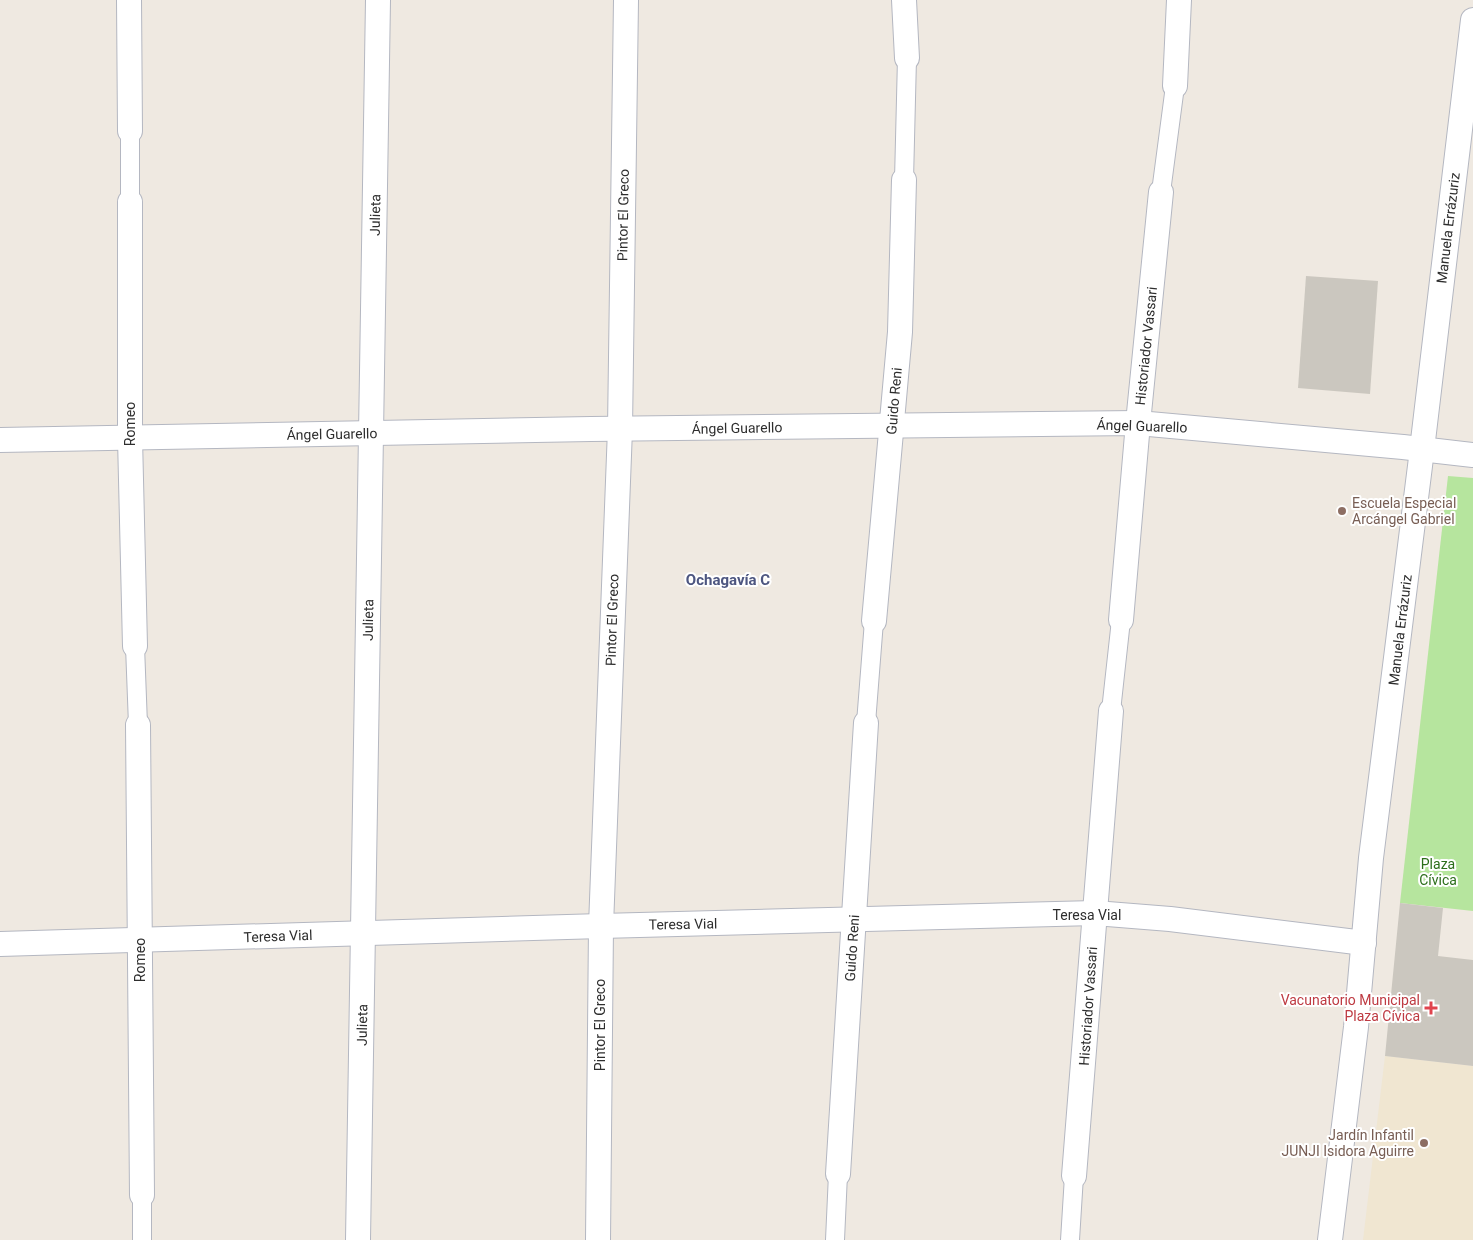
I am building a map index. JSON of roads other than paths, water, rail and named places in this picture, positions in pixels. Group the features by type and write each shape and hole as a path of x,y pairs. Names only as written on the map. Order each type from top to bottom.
{"street":[{"path":"130,0 130,202"},
{"name":"Julieta","path":"358,1240 378,0"},
{"name":"Pintor El Greco","path":"598,1240 601,926 620,429 626,0"},
{"path":"904,0 907,58 904,180"},
{"path":"1161,192 1175,86 1179,0"},
{"name":"Manuela Errázuriz","path":"1330,1240 1356,1027 1372,858 1473,20"},
{"name":"Guido Reni","path":"874,621 900,323 904,180"},
{"name":"Historiador Vassari","path":"1120,620 1161,192"},
{"name":"Romeo","path":"130,202 130,438 135,646"},
{"name":"Ángel Guarello","path":"0,440 620,429 1138,423 1422,448 1473,455"},
{"path":"1111,711 1120,620"},
{"path":"866,723 874,621"},
{"path":"135,646 138,725"},
{"name":"Historiador Vassari","path":"1070,1240 1111,711"},
{"name":"Guido Reni","path":"838,1174 866,723"},
{"name":"Romeo","path":"138,725 142,1195"},
{"name":"Teresa Vial","path":"0,944 601,926 1095,914 1170,919 1364,943"},
{"path":"835,1240 838,1174"},
{"path":"142,1195 142,1240"}],"place":[{"name":"Escuela Especial Arcángel Gabriel","path":"1342,511"},
{"name":"Vacunatorio Municipal Plaza Cívica","path":"1431,1008"},
{"name":"Jardín Infantil JUNJI Isidora Aguirre","path":"1424,1143"}],"district":[{"name":"Ochagavía C","path":"728,580"}],"park label":[{"name":"Plaza Cívica","path":"1438,872"}]}
